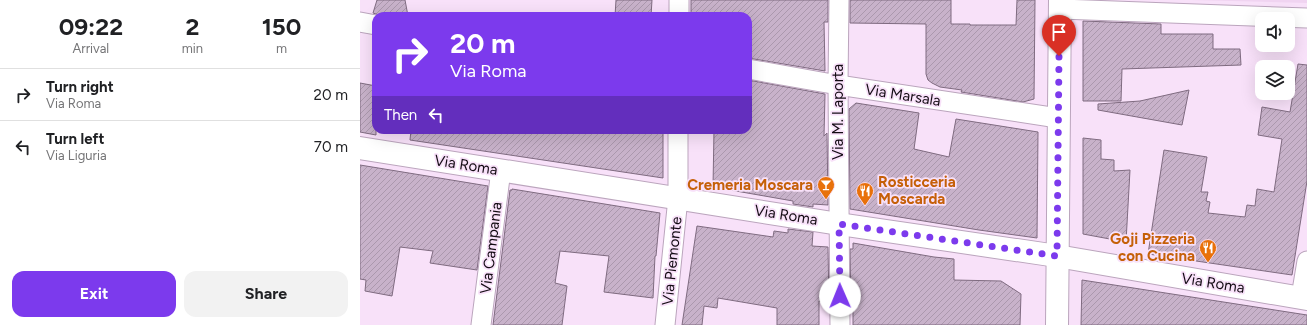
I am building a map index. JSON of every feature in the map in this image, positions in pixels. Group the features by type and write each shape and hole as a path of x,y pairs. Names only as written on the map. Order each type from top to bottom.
{"main road":[{"path":"1057,325 1060,5"},
{"name":"Via Roma","path":"360,148 839,224 1057,256 1304,298"}],"street":[{"path":"679,0 679,12"},
{"name":"Via M. Laporta","path":"839,0 838,85 840,325"},
{"path":"1060,5 1172,7 1307,18"},
{"path":"360,22 372,24"},
{"name":"Via Marsala","path":"752,70 838,85 1058,118"},
{"name":"Via Piemonte","path":"665,325 678,198 678,134"},
{"name":"Via Campania","path":"481,325 501,170"},
{"path":"1304,298 1307,261"}],"shaded area":[{"path":"1190,0 1307,0 1307,3"}],"building":[{"path":"377,0 405,0 407,12 373,12"},
{"path":"616,0 652,0 651,12 615,12"},
{"path":"691,0 828,0 828,22 824,22 825,71 752,59 752,12 691,12"},
{"path":"850,0 951,0 951,24 1016,25 1017,0 1035,0 1034,99 1023,102 961,92 962,90 940,87 932,83 928,80 926,74 926,24 850,23"},
{"path":"1083,21 1161,24 1161,34 1213,34 1213,49 1240,49 1241,65 1122,69 1121,101 1083,101"},
{"path":"1298,64 1307,65 1307,181 1292,275 1148,254 1164,150 1207,157 1201,192 1208,192 1206,201 1210,202 1208,213 1245,217 1247,205 1255,206 1257,189 1274,192 1282,139 1258,135 1262,107 1290,112 1292,100 1295,100 1295,82"},
{"path":"752,81 825,94 824,136 827,133 828,205 813,204 813,207 793,204 793,201 713,187 714,134 752,134"},
{"path":"360,83 372,85 372,134 376,135 360,132"},
{"path":"1189,90 1182,125 1098,110 1098,104 1140,101"},
{"path":"856,103 919,113 914,149 949,157 956,119 1038,132 1037,238 850,209 849,109"},
{"path":"411,134 663,134 663,178 410,140"},
{"path":"1083,138 1101,140 1101,159 1114,160 1114,171 1130,170 1126,242 1083,234"},
{"path":"360,165 488,186 477,270 430,263 433,251 400,247 392,296 365,291 366,280 360,279"},
{"path":"512,189 660,213 655,256 653,298 604,292 609,256 560,251 555,283 567,286 562,325 493,325 510,190"},
{"path":"697,226 773,237 774,231 788,233 788,229 813,232 812,246 828,247 829,303 819,301 819,325 777,325 777,308 718,298 717,308 704,306 702,325 682,325"},
{"path":"853,243 954,259 954,280 1001,281 1021,294 1020,325 853,325 853,307 851,307 850,249 853,249"},
{"path":"1082,280 1307,315 1307,325 1081,325"}],"place":[{"name":"Cremeria Moscara","path":"826,200"},
{"name":"Rosticceria Moscarda","path":"865,206"},
{"name":"Goji Pizzeria con Cucina","path":"1208,263"}],"route":[{"path":"840,296 839,224 1057,256 1059,56"}]}
